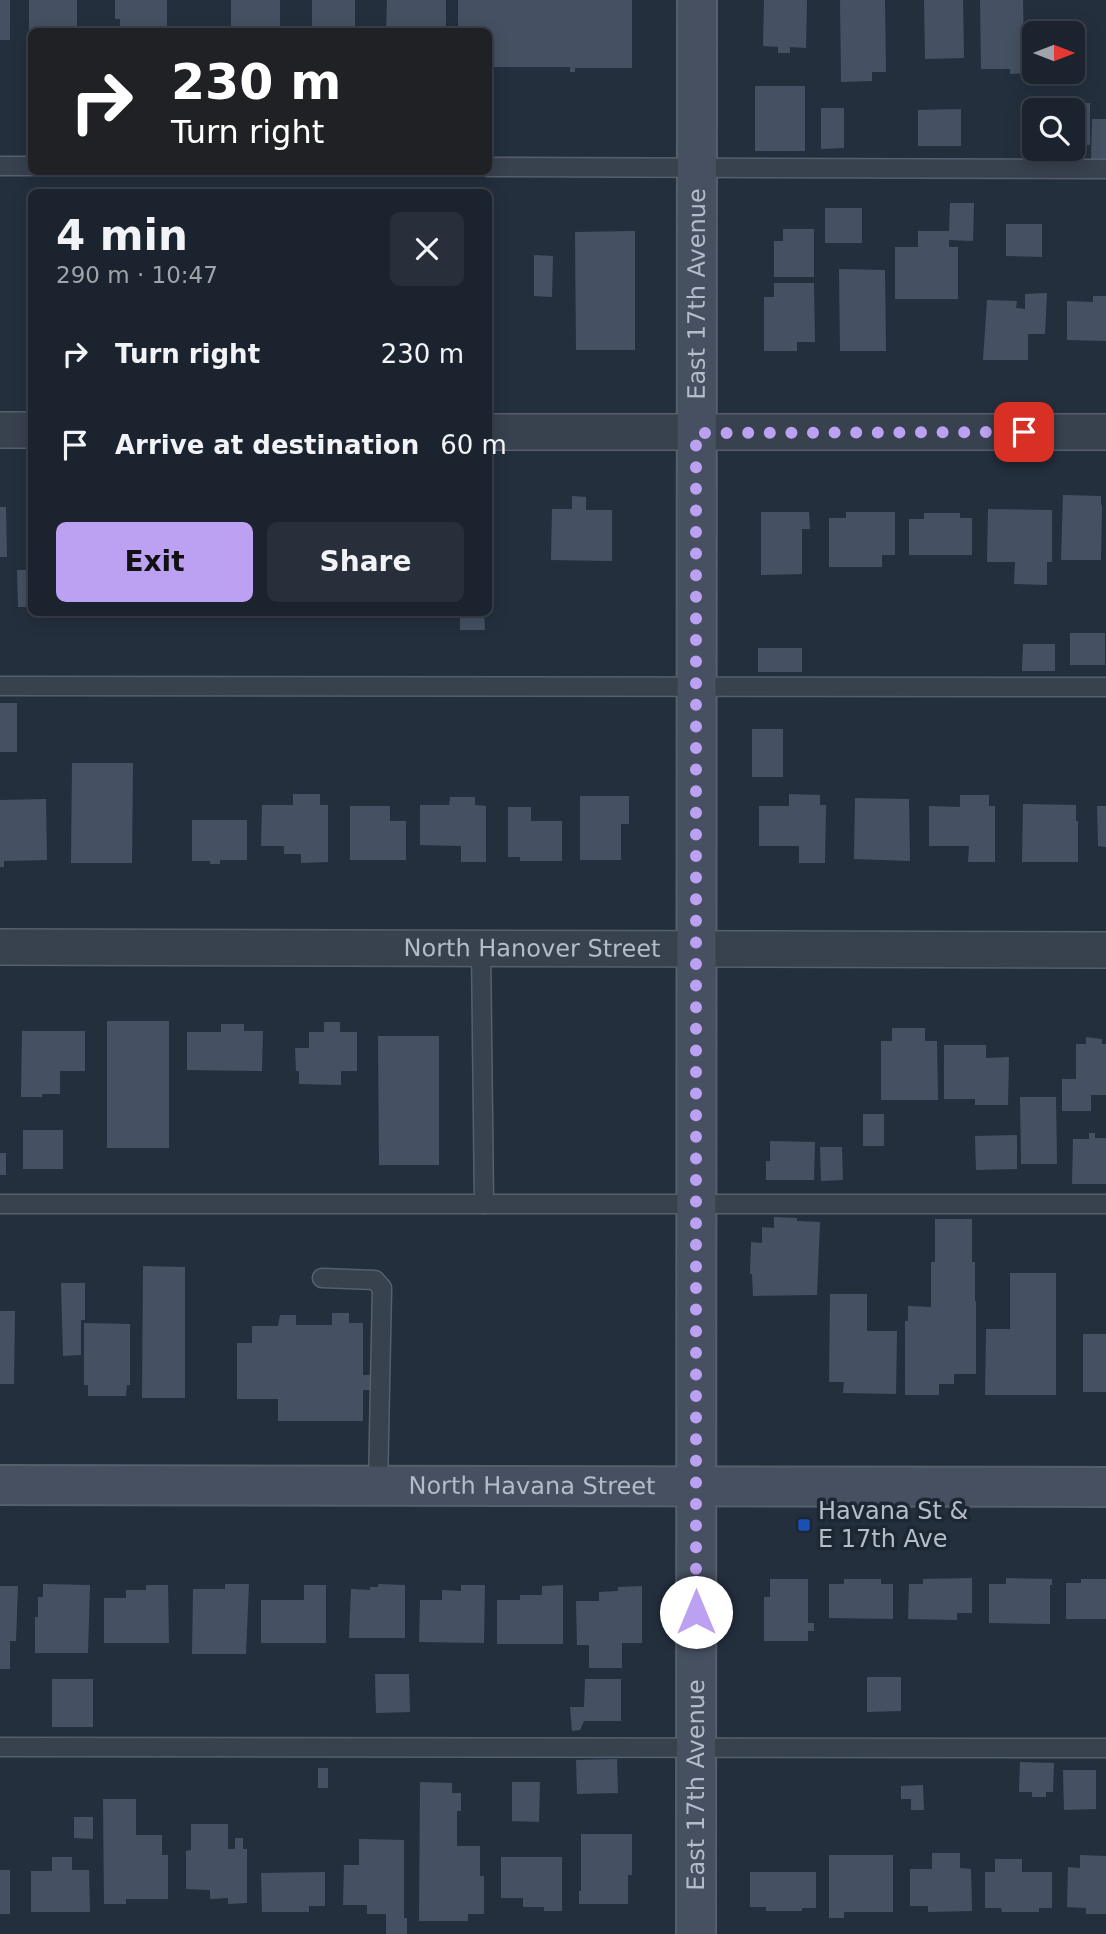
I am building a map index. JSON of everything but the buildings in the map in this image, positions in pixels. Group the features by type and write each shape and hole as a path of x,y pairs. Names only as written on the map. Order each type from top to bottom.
{"street":[{"name":"East 17th Avenue","path":"696,1934 697,0"},
{"path":"0,429 28,430"},
{"path":"492,432 1106,432"},
{"name":"North Hanover Street","path":"0,947 1106,950"},
{"name":"North Havana Street","path":"0,1485 1106,1487"}],"lane":[{"path":"0,166 28,166"},
{"path":"492,167 1106,169"},
{"path":"0,686 1106,687"},
{"path":"481,948 484,1204"},
{"path":"0,1204 1106,1204"},
{"path":"321,1278 375,1280 382,1288 378,1486"},
{"path":"0,1747 1106,1748"}],"place":[{"name":"Havana St & E 17th Ave","path":"804,1525"}],"route":[{"path":"696,1612 696,433 1024,432"}]}
